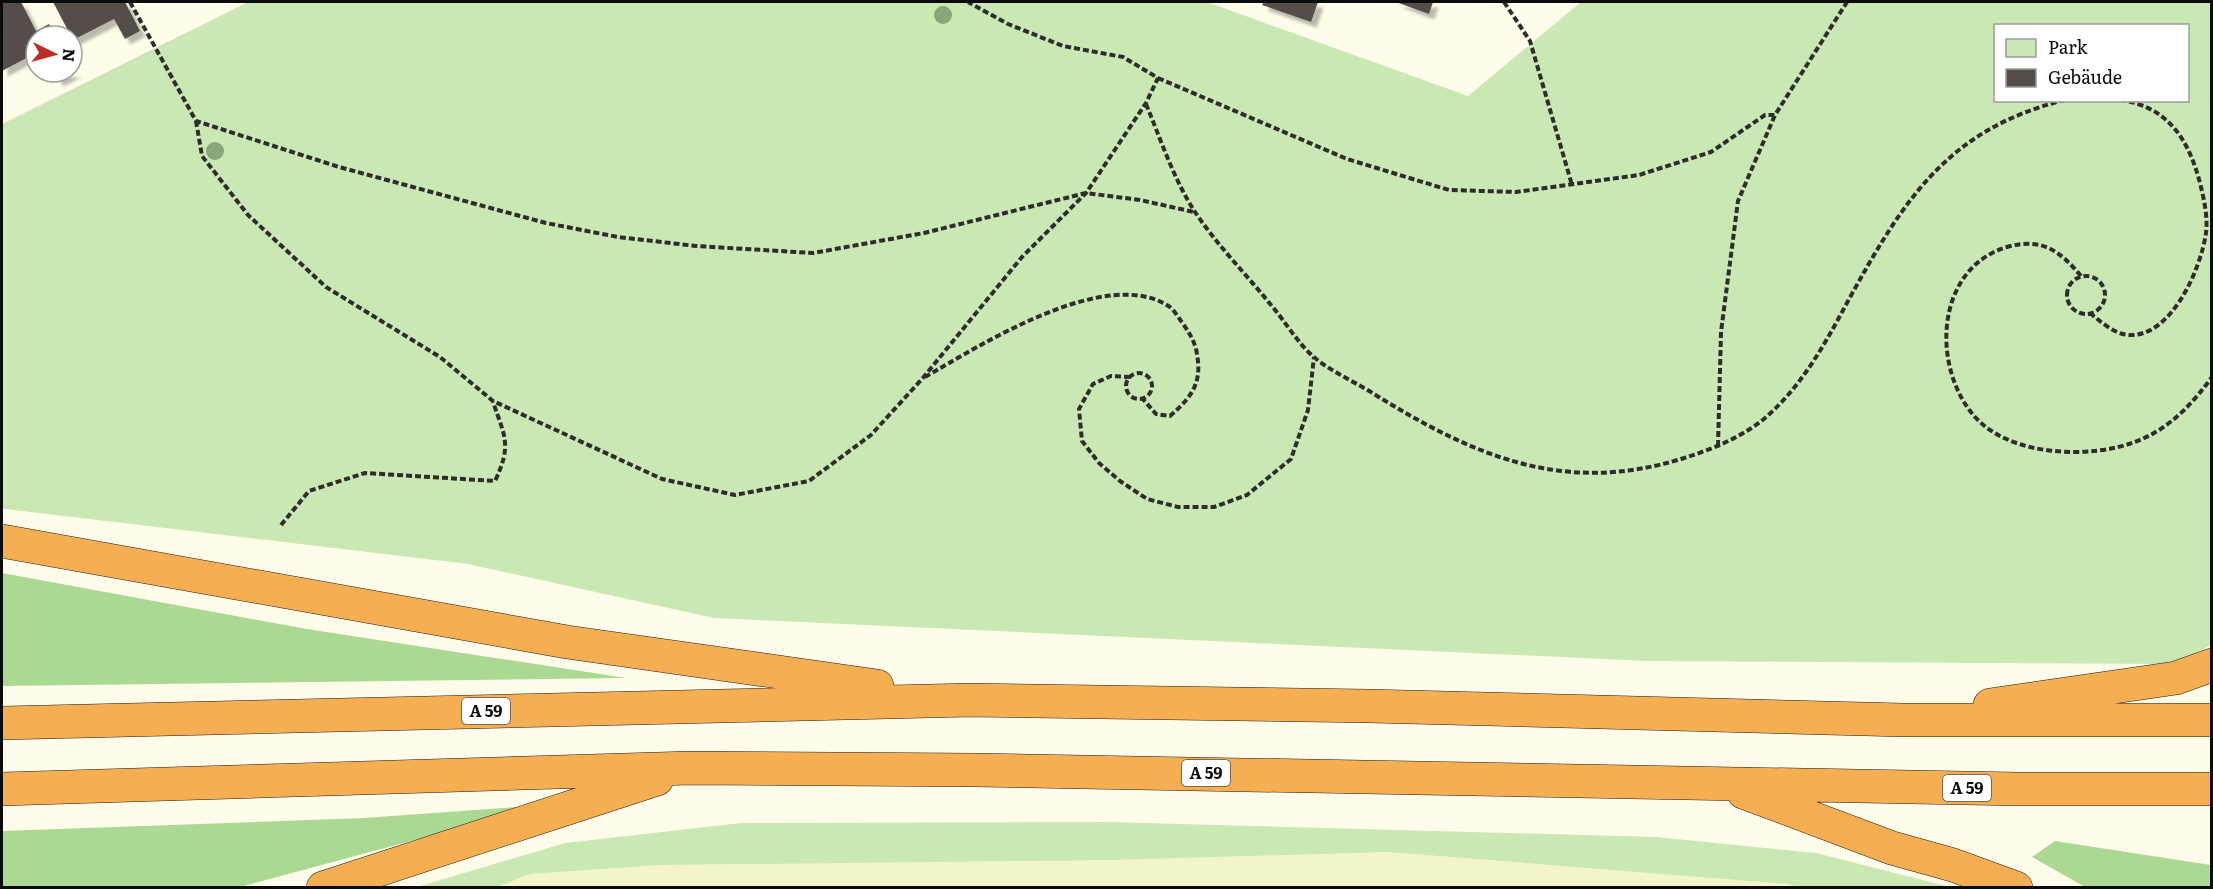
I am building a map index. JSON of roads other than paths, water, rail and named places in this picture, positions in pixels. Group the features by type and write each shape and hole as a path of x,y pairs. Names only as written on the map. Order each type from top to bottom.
{"highway":[{"path":"2,541 567,642 971,700"},
{"path":"1903,720 2047,695 2176,678 2211,665"},
{"name":"A 59","path":"2,723 971,700 1370,706 1903,720 2211,720"},
{"path":"323,888 690,768"},
{"name":"A 59","path":"2,789 690,768 977,770 1722,784 2211,789"},
{"path":"1722,784 1892,848 1953,865 2016,888"}]}
